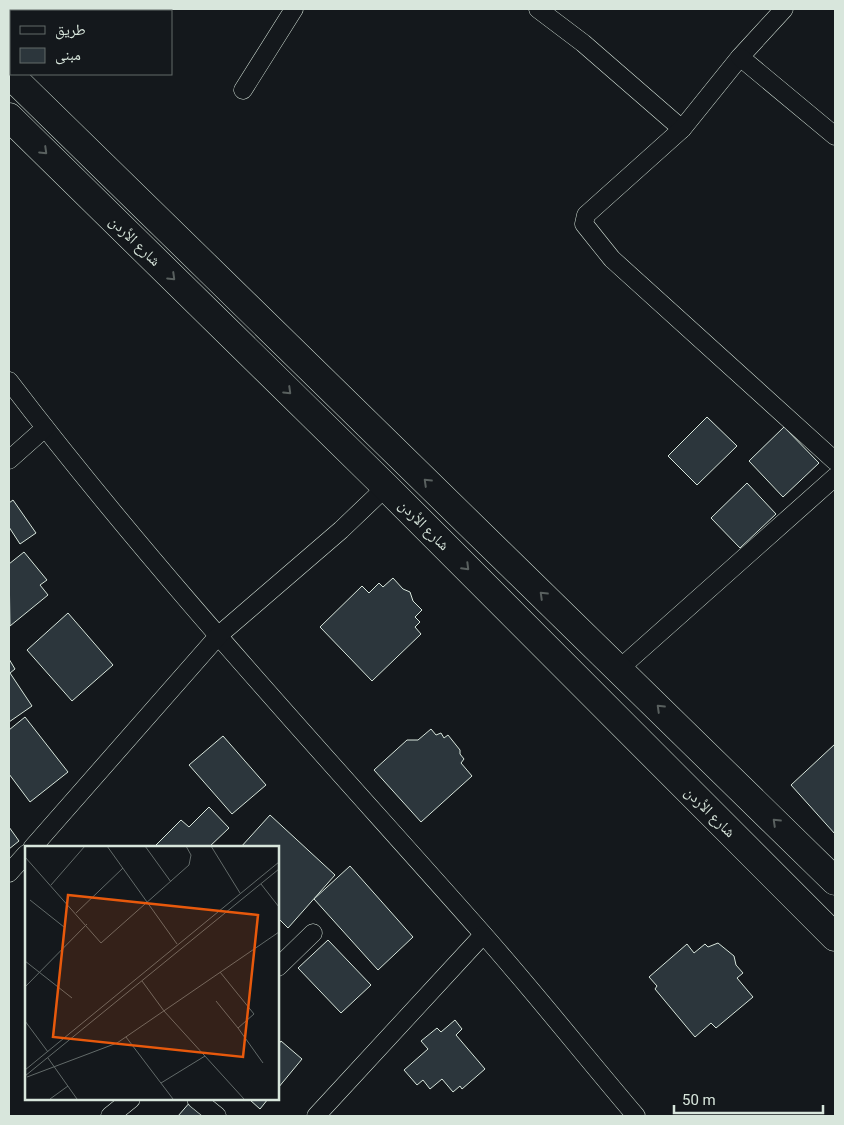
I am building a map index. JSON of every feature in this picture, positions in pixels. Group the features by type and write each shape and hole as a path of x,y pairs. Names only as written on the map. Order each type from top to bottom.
{"highway":[{"name":"شارع الأردن","path":"10,75 835,881"},
{"name":"شارع الأردن","path":"9,117 386,487 835,937"},
{"path":"770,873 800,845"}],"street":[{"path":"243,90 294,9"},
{"path":"538,9 583,43 682,129"},
{"path":"784,9 740,57 682,129 586,215 584,224 612,259 835,461"},
{"path":"740,57 835,136"},
{"path":"9,381 142,549 396,839 483,935 636,1116"},
{"path":"9,460 45,428"},
{"path":"619,669 835,477"},
{"path":"34,846 219,635 386,487"},
{"path":"9,873 25,855"},
{"path":"279,966 313,933"},
{"path":"316,1116 483,935"},
{"path":"110,1116 129,1100"},
{"path":"197,1100 217,1116"}],"building":[{"path":"707,417 737,446 697,485 668,456"},
{"path":"784,427 819,463 783,497 749,461"},
{"path":"747,483 776,514 740,548 711,518"},
{"path":"13,500 36,533 20,544 9,527 9,503"},
{"path":"24,552 47,580 40,585 48,595 10,626 9,564"},
{"path":"393,578 403,589 410,592 413,601 422,610 415,617 420,622 415,627 421,634 372,681 320,627 362,586 369,593 379,583 383,587"},
{"path":"68,613 113,665 72,701 27,650"},
{"path":"9,659 15,669 10,673 32,706 9,722"},
{"path":"25,717 68,772 30,802 9,774 9,730"},
{"path":"431,729 436,735 441,733 444,738 448,735 460,750 460,754 464,759 461,763 472,776 421,822 374,770 407,740 418,740"},
{"path":"223,736 266,785 232,814 189,765"},
{"path":"835,744 835,834 791,785"},
{"path":"209,807 229,828 210,846 155,846 181,820 189,827"},
{"path":"270,815 335,875 288,928 279,919 279,846 242,846"},
{"path":"9,827 19,841 9,849"},
{"path":"350,866 413,937 378,970 314,899"},
{"path":"328,940 371,985 341,1013 298,968"},
{"path":"718,943 734,956 736,965 743,973 737,978 753,997 716,1028 711,1023 695,1037 655,989 657,986 649,977 687,944 694,953 705,944 708,947"},
{"path":"455,1020 462,1029 456,1035 485,1069 462,1089 460,1086 453,1092 442,1079 430,1089 423,1080 417,1085 404,1070 428,1049 421,1041 437,1028 441,1032"},
{"path":"281,1041 302,1059 279,1087 279,1044"},
{"path":"250,1100 267,1100 260,1109"},
{"path":"191,1101 209,1116 178,1116"}]}
